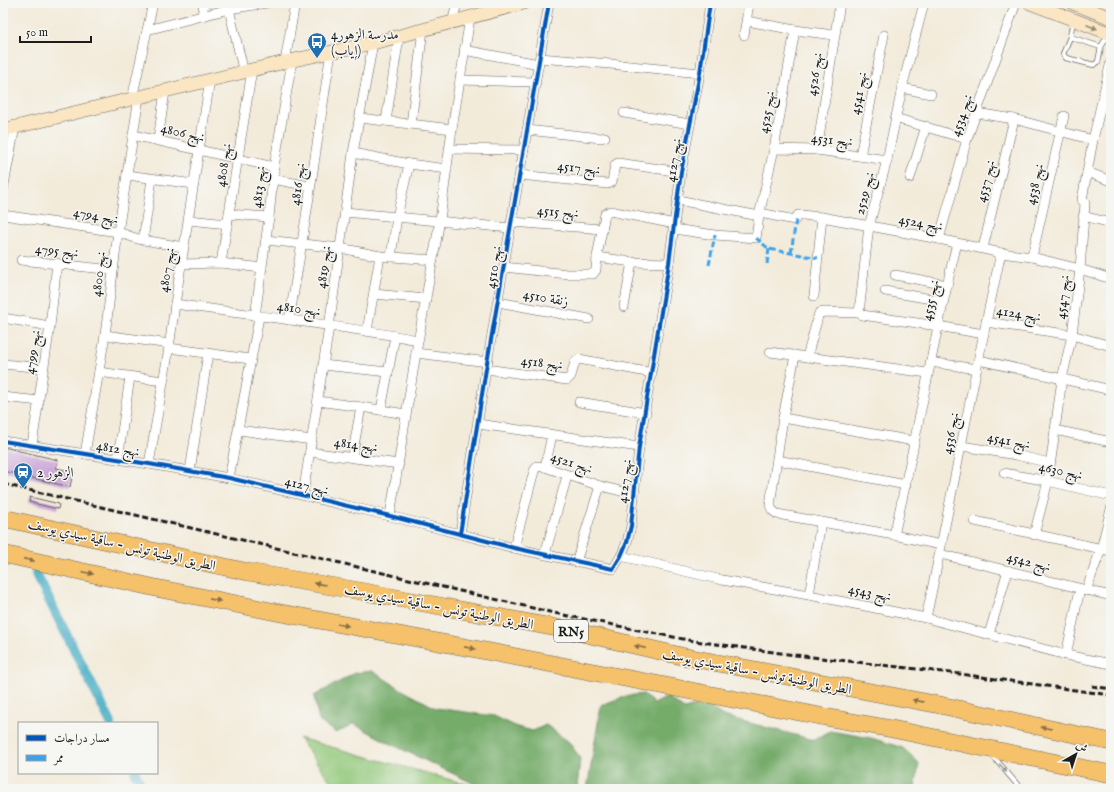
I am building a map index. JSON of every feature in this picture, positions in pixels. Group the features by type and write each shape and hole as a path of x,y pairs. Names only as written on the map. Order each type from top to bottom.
{"highway":[{"name":"الطريق الوطنية تونس - ساقية سيدي يوسف","path":"3,518 248,572 354,590 573,631 681,656 940,706 1111,742"},
{"path":"6,554 281,613 986,748 1111,774"}],"main road":[{"path":"9,128 248,71 399,37 524,3"},
{"path":"1030,3 1110,34"},
{"path":"1073,3 1111,18"}],"street":[{"name":"نهج 4800","path":"85,454 105,335 118,232 133,135 136,98 154,3"},
{"path":"202,16 204,3"},
{"path":"148,30 229,9 267,3"},
{"name":"نهج 4813","path":"229,478 239,430 257,316 272,179 289,62 295,3"},
{"path":"452,23 457,3"},
{"name":"نهج 4510","path":"460,534 487,365 549,3"},
{"name":"نهج 4127","path":"229,478 390,516 514,548 613,569 627,542 630,526 633,494 669,263 681,172 700,73 710,3"},
{"path":"744,35 749,3"},
{"name":"نهج 4526","path":"817,150 840,3"},
{"name":"نهج 2529","path":"859,313 869,226 887,160 902,88 924,3"},
{"name":"نهج 4534","path":"939,239 967,139 1016,3"},
{"path":"229,9 248,71"},
{"path":"390,516 418,340 440,220 449,149 470,18"},
{"path":"747,21 795,30 834,35"},
{"path":"411,124 423,30"},
{"name":"نهج 4525","path":"674,227 715,235 756,238 774,149 795,30"},
{"name":"نهج 4541","path":"860,156 884,35"},
{"path":"386,120 399,37"},
{"name":"نهج 4819","path":"303,495 372,43"},
{"path":"464,50 539,61 700,73"},
{"name":"نهج 4816","path":"289,320 303,244 310,186 331,52"},
{"name":"نهج 4547","path":"1034,534 1048,481 1062,379 1072,335 1080,269 1085,203 1082,200 1093,140 1111,61"},
{"name":"نهج 4808","path":"221,263 238,158 248,71"},
{"name":"نهج 4807","path":"149,464 170,346 181,264 210,80"},
{"path":"460,80 536,82"},
{"path":"902,88 931,94"},
{"path":"158,140 165,91"},
{"path":"624,113 690,124"},
{"path":"976,113 1014,119 1060,133 1093,140"},
{"name":"نهج 4538","path":"1032,257 1064,116"},
{"path":"360,118 452,129"},
{"path":"895,118 967,139"},
{"name":"نهج 4537","path":"983,248 1014,119"},
{"path":"910,178 926,126"},
{"path":"3,190 9,128"},
{"path":"528,130 601,138 605,136"},
{"name":"نهج 4806","path":"133,135 274,167"},
{"path":"449,149 524,150"},
{"name":"نهج 4531","path":"774,149 817,150 887,160"},
{"path":"354,153 410,164 447,169"},
{"name":"نهج 4517","path":"520,175 608,184 612,182 615,165 617,163 681,172"},
{"path":"391,257 397,217 410,164"},
{"path":"1087,172 1111,181"},
{"path":"127,175 194,184"},
{"path":"143,240 152,179"},
{"path":"272,179 310,186"},
{"path":"678,200 760,214"},
{"path":"504,267 567,274 593,274 596,270 605,214 610,211 674,227"},
{"name":"نهج 4515","path":"345,212 511,225 602,229"},
{"path":"229,214 269,217"},
{"name":"نهج 4524","path":"760,214 795,220 798,215 822,217 939,239 1001,253 1032,257 1080,269 1111,280"},
{"name":"نهج 4794","path":"3,216 118,232 143,240 184,247"},
{"path":"1083,216 1111,223"},
{"path":"814,296 822,217"},
{"path":"189,220 228,224"},
{"path":"266,240 340,248 380,256 433,260"},
{"name":"نهج 4535","path":"894,535 906,485 946,285 957,243"},
{"name":"نهج 4536","path":"926,618 1001,253"},
{"path":"367,331 380,256"},
{"path":"597,257 632,262 669,263"},
{"name":"نهج 4795","path":"21,260 113,270"},
{"path":"624,307 632,262"},
{"name":"نهج 4799","path":"32,445 50,326 57,263"},
{"path":"181,264 221,263 262,268"},
{"path":"895,275 946,285"},
{"path":"885,291 943,301"},
{"path":"374,294 426,299"},
{"name":"زنقة 4510","path":"498,302 589,319"},
{"name":"نهج 4810","path":"175,304 367,331 418,340"},
{"path":"807,357 819,313 825,312 859,313 862,315 984,334"},
{"path":"3,318 50,326"},
{"name":"نهج 4124","path":"986,322 1072,335 1111,346"},
{"path":"105,335 250,359"},
{"path":"380,410 395,336"},
{"path":"770,352 928,373"},
{"path":"190,471 208,353"},
{"name":"نهج 4518","path":"416,353 567,380 571,376 575,362 580,359 652,373"},
{"path":"795,355 777,460 906,485"},
{"path":"930,362 978,364 1062,379 1111,390"},
{"path":"3,364 43,368"},
{"path":"323,365 388,372"},
{"path":"98,372 163,381"},
{"path":"118,459 130,377"},
{"path":"3,397 39,400"},
{"path":"318,400 406,414"},
{"path":"579,402 646,413"},
{"path":"352,457 361,407"},
{"path":"783,418 914,441"},
{"path":"478,424 640,447"},
{"path":"239,430 312,440"},
{"path":"1055,430 1111,442"},
{"path":"545,467 552,435"},
{"name":"نهج 4812","path":"3,441 229,478"},
{"name":"نهج 4541","path":"962,446 1016,455 1050,463"},
{"name":"نهج 4814","path":"310,452 399,464"},
{"name":"نهج 4542","path":"777,460 770,505 772,510 777,514 894,535 1008,570 1111,596"},
{"name":"نهج 4521","path":"514,548 534,471 537,466 545,467 567,476 600,486 633,494"},
{"name":"نهج 4630","path":"1004,473 1048,481 1111,496"},
{"path":"545,554 567,476"},
{"path":"576,562 600,486"},
{"path":"1066,655 1083,590 1101,549 1111,509"},
{"path":"975,521 1111,551"},
{"path":"809,595 821,522"},
{"name":"نهج 4543","path":"621,556 722,580 926,618 1066,655 1111,664"},
{"path":"989,634 1008,570"}],"lane":[{"path":"1074,20 1070,37 1063,54 1066,58 1094,65 1098,62 1101,47 1110,34"},
{"path":"1070,37 1101,47"},
{"path":"986,748 1021,789"}],"green space":[{"path":"372,671 404,691 436,708 494,716 517,727 533,731 546,725 569,742 580,758 577,789 485,789 389,743 354,724 336,733 319,721 314,696 355,673"},
{"path":"644,694 654,704 668,697 684,709 705,704 723,716 814,740 830,731 871,738 903,748 919,763 915,789 587,789 601,705 626,696"},
{"path":"299,738 484,789 336,789"}],"building":[{"name":"الزهور 2","path":"3,447 58,460 56,468 73,472 70,487 3,471"},
{"path":"30,497 59,504 58,509 29,502"}],"waterway":[{"path":"36,574 110,722"},
{"path":"136,774 143,789"}],"railway":[{"path":"3,484 554,613 688,640 795,655 960,674 1111,695"},
{"path":"1092,686 1111,689"}],"marked path":[{"path":"791,253 796,220"},
{"path":"709,265 715,235"},
{"path":"756,238 769,249 818,258"},
{"path":"767,264 769,249"}],"cycle path":[{"path":"460,534 486,369 549,3"},
{"path":"3,441 229,478 390,516 514,548 613,569 627,542 631,526 639,447 669,263 681,172 700,73 710,3"}],"place":[{"name":"مدرسة الزهور4 (إياب)","path":"317,59"},
{"name":"الزهور 2","path":"23,489"}]}
